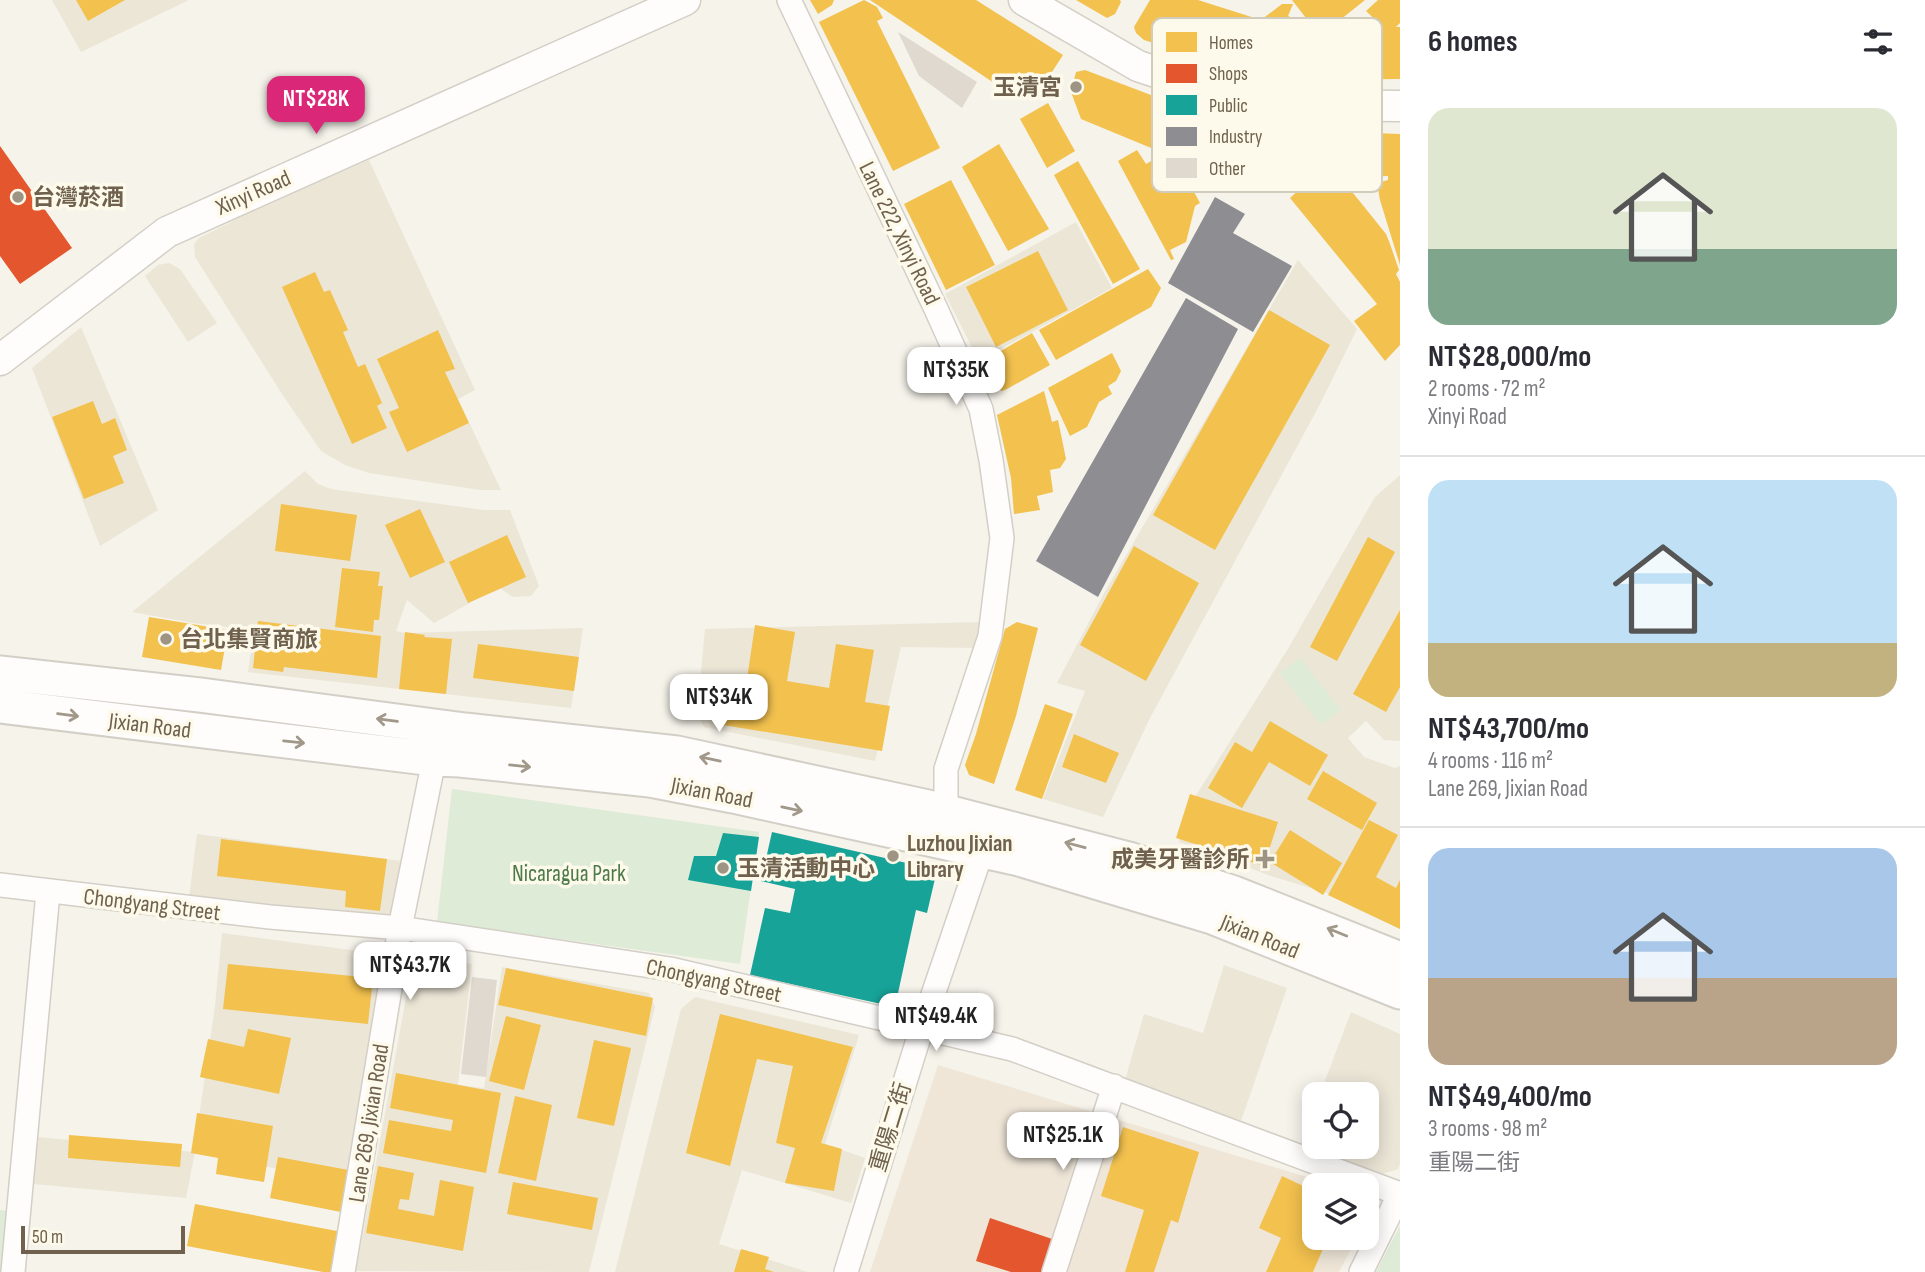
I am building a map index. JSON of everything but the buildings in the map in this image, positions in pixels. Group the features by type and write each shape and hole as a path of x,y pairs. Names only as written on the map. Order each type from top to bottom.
{"main road":[{"name":"Jixian Road","path":"0,673 677,752 986,838 1132,860 1234,893 1400,959"},
{"name":"Jixian Road","path":"0,706 434,759 650,780 942,826"},
{"name":"Jixian Road","path":"986,838 1019,859 1212,917 1400,992"}],"street":[{"name":"Xinyi Road","path":"0,360 167,232 685,0"},
{"name":"Lane 222, Xinyi Road","path":"789,0 981,409 991,460 1002,538 990,636 946,769 942,826"},
{"path":"1024,0 1138,66 1152,71"},
{"path":"1382,106 1400,106"},
{"name":"Lane 269, Jixian Road","path":"343,1272 400,928 440,726"},
{"name":"重陽二街","path":"846,1272 922,1027 986,838"},
{"name":"Chongyang Street","path":"0,885 271,917 400,928 670,969 1012,1049 1400,1193"},
{"path":"13,1272 48,892"},
{"path":"1054,1272 1114,1086"},
{"path":"1361,1272 1400,1193"}],"shaded area":[{"path":"52,0 189,0 81,52"},
{"path":"369,160 475,390 458,399 501,490 480,490 369,473 345,465 321,451 195,257 194,244 199,238 276,200"},
{"path":"1076,222 1112,288 979,361 945,294"},
{"path":"1298,260 1357,329 1319,406 1150,718 1103,817 1043,799 1085,691 1057,683 1103,595"},
{"path":"169,263 180,269 217,323 188,342 145,276 158,265"},
{"path":"81,327 158,510 100,546 32,368"},
{"path":"305,471 318,484 331,489 484,510 510,510 539,586 531,596 513,597 501,589 486,594 434,623 407,600 396,631 405,633 583,628 571,708 248,672 254,630 132,612"},
{"path":"1400,475 1400,741 1384,740 1366,721 1348,738 1364,757 1395,768 1400,766 1400,924 1333,895 1271,876 1179,842 1195,797 1289,647 1375,497"},
{"path":"982,622 975,648 901,647 875,761 704,727 697,714 705,629"},
{"path":"197,834 409,862 401,910 378,924 189,898"},
{"path":"222,933 374,953 386,969 352,1184 195,1152 186,1198 33,1184 38,1137 194,1152 215,1006"},
{"path":"431,957 472,964 458,1085 484,1088 502,967 649,993 655,1007 589,1272 356,1271 411,971"},
{"path":"1224,965 1287,988 1241,1121 1125,1080 1144,1014 1203,1033"},
{"path":"695,997 859,1035 825,1144 865,1158 851,1203 742,1170 719,1244 808,1272 615,1272 681,1009"},
{"path":"1351,1012 1400,1034 1398,1169 1382,1174 1343,1159 1379,1159 1379,1082 1325,1082"},
{"path":"938,1065 1302,1176 1302,1250 1350,1250 1339,1272 870,1272"}],"green space":[{"path":"1300,658 1341,710 1321,725 1280,673"},
{"name":"Nicaragua Park","path":"452,789 759,832 740,964 437,922"},
{"path":"0,1210 7,1211 1,1272 0,1272"},
{"path":"1400,1226 1400,1272 1376,1272"}],"place":[{"name":"玉清宮","path":"1076,87"},
{"name":"台灣菸酒","path":"18,197"},
{"name":"台北集賢商旅","path":"166,639"},
{"name":"Luzhou Jixian Library","path":"893,856"},
{"name":"成美牙醫診所","path":"1265,859"},
{"name":"玉清活動中心","path":"723,868"}]}
